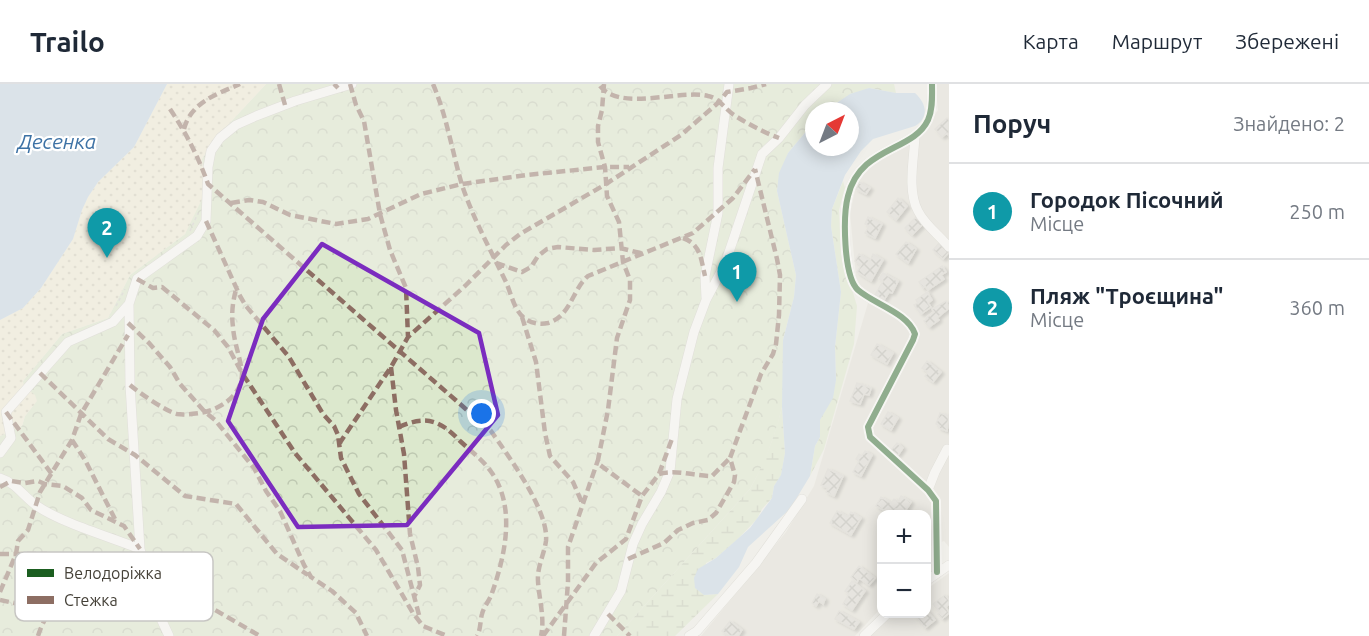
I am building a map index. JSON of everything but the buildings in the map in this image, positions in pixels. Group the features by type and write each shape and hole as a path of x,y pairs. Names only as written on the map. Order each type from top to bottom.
{"street":[{"path":"141,552 130,385 129,304 137,279 197,236 206,221 208,167 211,151 220,138 236,125 295,100 352,84"},
{"path":"706,300 705,276 718,213 718,168 729,84"},
{"path":"594,636 621,591 633,544 670,471 677,399 694,332 706,300 725,264 762,154 779,138 805,105 827,84"},
{"path":"932,84 928,122 915,136 885,151 864,166 853,182 846,213 846,249 851,278 857,289 908,322 915,334 867,432 928,490 936,501 937,572"},
{"path":"915,136 913,193 917,209 949,247"},
{"path":"0,453 11,438 6,412 68,342 113,322 129,304"},
{"path":"928,490 934,472 947,449"},
{"path":"0,478 11,482 36,506 140,549"},
{"path":"689,636 697,631 756,563 802,499"},
{"path":"931,542 938,546"},
{"path":"931,577 949,565"},
{"path":"864,636 883,618"},
{"path":"162,621 169,636"}],"path":[{"path":"187,237 199,210"},
{"path":"113,311 126,285"}],"highlighted area":[{"path":"322,244 479,333 498,415 407,525 298,527 228,421 263,319"}],"shaded area":[{"path":"935,84 949,84 949,547 944,541 931,546 931,510 877,510 877,612 855,636 701,636 786,532 814,486 868,303 856,277 850,213 856,186 867,169 921,135 938,110"},
{"path":"949,573 949,636 868,636 888,618 931,618 931,586"}],"green space":[{"path":"266,84 894,84 896,93 869,88 838,102 805,102 805,133 788,153 777,191 796,275 794,297 783,340 784,381 782,407 777,427 764,463 750,489 617,636 0,636 0,436 22,426 25,416 33,406 23,386 23,381 62,334 108,318 130,275 185,234 205,185 202,159 213,141"},
{"path":"843,181 845,188 839,210 841,252 857,306 854,344 824,449 810,476 815,446 820,437 820,420 836,380 835,347 841,292 831,226 832,209"},
{"path":"782,407 785,453 781,476 774,486 772,498 757,519 737,540 716,558 706,563 704,595 718,594 675,636 617,636 750,489 769,449"}],"sand":[{"path":"167,84 266,84 213,141 202,159 205,185 203,197 185,234 130,275 108,318 62,334 23,381 24,386 35,395 37,401 25,416 22,426 0,436 0,320 23,308 41,288 73,239 88,197 98,182 134,147"}],"water":[{"name":"Десенка","path":"0,84 167,84 134,147 98,182 88,197 73,239 41,288 23,308 0,320"},
{"path":"869,88 896,93 915,93 924,105 923,118 915,126 873,139 859,154 859,102 838,102 850,94"},
{"path":"805,133 805,156 858,156 845,175 832,209 831,226 841,292 835,347 836,380 833,398 820,420 820,437 815,446 810,476 790,509 748,547 739,567 718,594 704,595 695,588 694,578 698,569 716,558 750,528 772,498 774,486 781,475 785,453 782,407 783,340 794,297 796,275 777,191 779,173 788,153"}],"marked path":[{"path":"184,129 192,112 206,100 240,84"},
{"path":"279,84 285,105"},
{"path":"334,84 338,88"},
{"path":"350,84 356,105 364,121 380,214 390,250 406,288 408,337"},
{"path":"433,84 471,209 517,309 525,319 535,323 548,323 562,315 588,276 693,233 733,198 755,169"},
{"path":"604,84 598,142 605,167 607,196 619,222 623,262 630,280 630,300 617,338 608,410 598,460 600,465 642,496"},
{"path":"339,444 391,367 408,337 465,286 506,245 520,234 606,184 681,135 719,102 727,92 766,84"},
{"path":"600,86 609,94 621,98 708,96 745,122 779,138"},
{"path":"170,109 191,145 208,184 491,431 526,484 541,514 545,528 546,541 538,576 542,615 541,636"},
{"path":"231,203 249,200 263,202 290,215 336,224 368,219 421,194 462,184 605,167 629,167"},
{"path":"628,559 664,543 678,530 693,523 708,520 716,513 734,482 735,475 730,458 761,374 773,354 779,315 780,275 755,169"},
{"path":"206,221 240,296 289,357 323,414 334,426 338,435 341,458 359,494 402,550 419,615"},
{"path":"683,238 697,248 705,276"},
{"path":"496,263 522,272 531,267 538,256 547,249 558,247 594,250 620,248 644,254"},
{"path":"137,279 153,288 162,287 214,330 228,347 242,373 295,453 376,550 413,613 423,626 447,636"},
{"path":"130,385 160,406 177,414 208,411 229,400 239,388 242,372 232,322 237,286"},
{"path":"522,317 536,362 550,456 573,482 583,505"},
{"path":"128,323 170,367 180,384 215,420 254,468 280,511 311,577 332,591 356,613 367,636"},
{"path":"16,552 18,541 28,530 40,492 72,440 81,414 128,335"},
{"path":"391,367 404,454 410,534 420,585 414,597"},
{"path":"40,373 108,439 135,455 185,496 236,504 277,554 308,575"},
{"path":"6,412 54,477"},
{"path":"399,427 425,421 446,428 481,460 492,473 499,487 506,517 504,548 497,579 483,611 477,636"},
{"path":"543,636 596,563 626,539 642,496 659,474 673,436"},
{"path":"72,440 85,460 116,521"},
{"path":"659,474 678,472 712,476 730,458"},
{"path":"564,636 568,547 598,460"},
{"path":"0,487 11,481 25,483 38,481 63,486 82,498 91,510 124,526 140,549"},
{"path":"0,554 15,554"},
{"path":"0,592 15,556"},
{"path":"0,600 15,603"},
{"path":"213,609 260,636"},
{"path":"608,614 630,636"},
{"path":"38,636 44,621"}],"cycle path":[{"path":"932,84 931,111 921,130 875,158 854,180 846,205 845,230 847,259 853,283 865,295 905,320 915,334 868,427 870,437 928,490 936,501 937,572"}],"place":[{"name":"Пляж \"Троєщина\"","path":"107,258"},
{"name":"Городок Пісочний","path":"737,302"}]}
